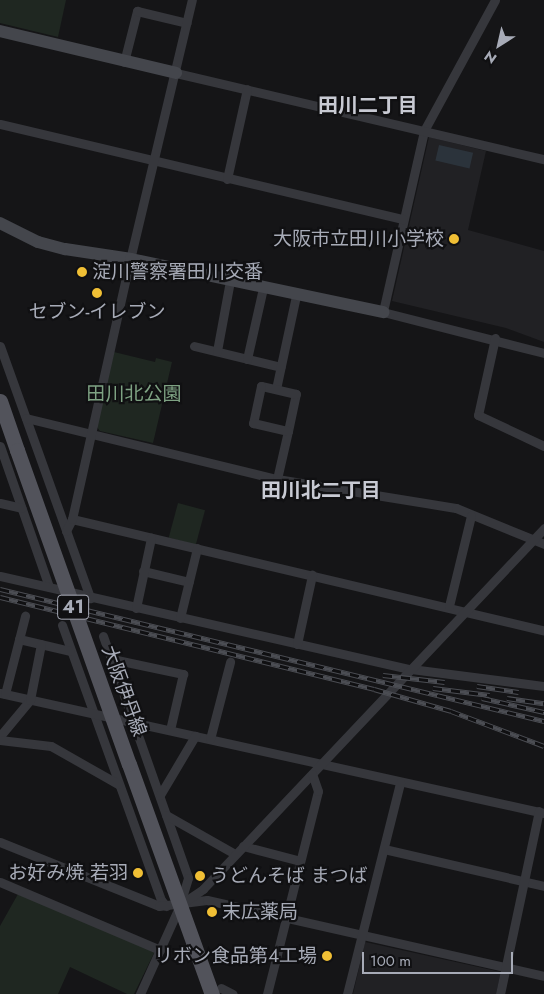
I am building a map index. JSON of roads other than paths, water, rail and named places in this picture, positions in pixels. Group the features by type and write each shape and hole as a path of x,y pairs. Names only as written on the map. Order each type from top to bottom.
{"main road":[{"name":"大阪伊丹線","path":"0,401 129,764 173,906 217,991"}],"street":[{"path":"66,531 72,519 153,159 176,73 192,0"},
{"path":"383,312 424,131 495,0"},
{"path":"124,62 137,11 187,23"},
{"path":"0,32 544,159"},
{"path":"227,179 247,89"},
{"path":"0,124 153,159 227,179 403,218"},
{"path":"0,223 38,242 131,259 296,296 383,312 495,338 544,353"},
{"path":"217,351 230,281"},
{"path":"248,359 263,288"},
{"path":"276,389 296,296"},
{"path":"495,338 478,415 544,446"},
{"path":"0,346 90,598"},
{"path":"194,346 281,367"},
{"path":"277,478 288,431 296,394 261,386 253,423 288,431"},
{"path":"26,418 277,478 442,505 544,544"},
{"path":"0,446 49,587"},
{"path":"0,503 21,508"},
{"path":"449,606 471,516"},
{"path":"72,519 466,610 544,631"},
{"path":"173,906 202,889 322,765 544,528"},
{"path":"136,608 151,538"},
{"path":"180,618 197,548"},
{"path":"143,571 189,582"},
{"path":"297,644 312,575"},
{"path":"0,576 90,598 410,669 544,686"},
{"path":"25,616 2,693 400,783 541,812 500,994"},
{"path":"62,626 161,900 173,906"},
{"path":"103,636 188,878 173,906 160,950 140,994"},
{"path":"19,639 70,650"},
{"path":"41,644 30,700 0,738 51,746 118,784"},
{"path":"112,659 182,674 170,730"},
{"path":"210,739 230,662"},
{"path":"160,796 195,736"},
{"path":"267,994 318,790 312,774"},
{"path":"347,994 400,783"},
{"path":"166,815 235,854"},
{"path":"0,842 84,878 173,906 206,900 286,917 362,937 544,976"},
{"path":"243,846 300,861"},
{"path":"384,849 544,886"},
{"path":"0,882 160,950"},
{"path":"217,991 233,994"}],"railway":[{"path":"0,589 544,721"},
{"path":"0,597 374,689 451,711 544,746"},
{"path":"383,675 445,682"},
{"path":"477,686 519,692"},
{"path":"433,688 490,695"},
{"path":"482,698 544,712"},
{"path":"507,698 544,703"}],"place":[{"name":"大阪市立田川小学校","path":"454,239"},
{"name":"淀川警察署田川交番","path":"82,272"},
{"name":"セブン-イレブン","path":"97,293"},
{"name":"お好み焼 若羽","path":"138,873"},
{"name":"うどんそば まつば","path":"200,876"},
{"name":"末広薬局","path":"212,912"},
{"name":"リボン食品第４工場","path":"327,956"}],"district":[{"name":"田川二丁目","path":"368,105"},
{"name":"田川北二丁目","path":"321,490"}],"park label":[{"name":"田川北公園","path":"134,394"}]}
